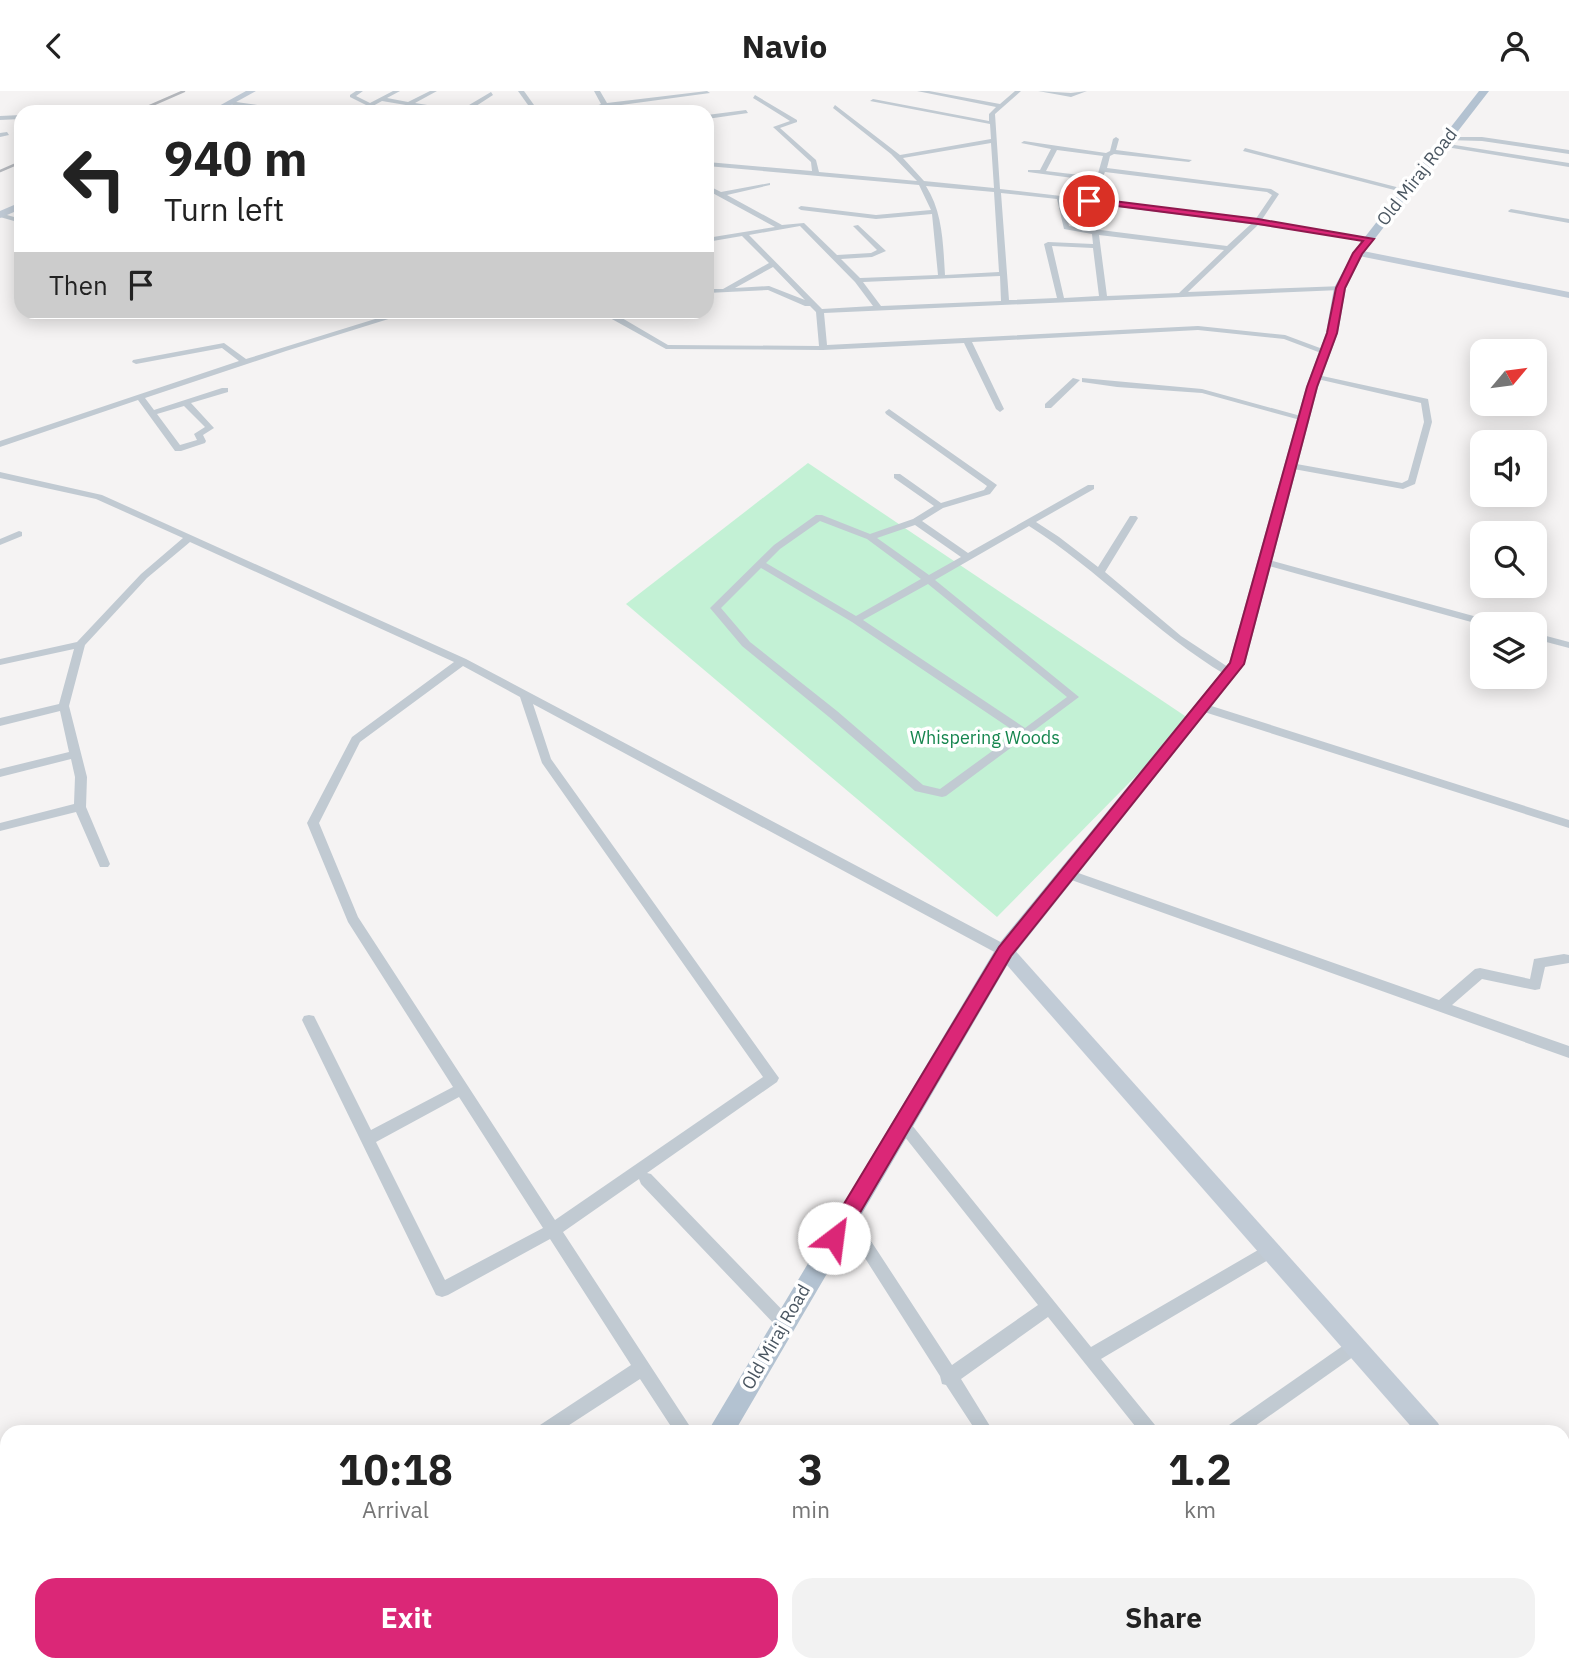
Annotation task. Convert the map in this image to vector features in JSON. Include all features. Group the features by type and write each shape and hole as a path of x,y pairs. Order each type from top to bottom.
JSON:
{"main road":[{"name":"Old Miraj Road","path":"724,1425 1005,951 1237,664 1316,376 1332,333 1340,288 1363,246 1484,91"}],"street":[{"path":"225,105 251,91"},
{"path":"360,91 352,96 370,105 397,91"},
{"path":"409,104 434,91"},
{"path":"597,91 605,105 707,93"},
{"path":"920,91 1000,106"},
{"path":"1005,303 992,114 1018,91"},
{"path":"1041,91 1071,95 1084,91"},
{"path":"472,105 491,95"},
{"path":"755,97 795,121 776,127 814,161 816,173"},
{"path":"380,99 415,105"},
{"path":"873,101 993,123"},
{"path":"229,103 237,105"},
{"path":"835,107 899,157 924,185 935,212 942,277"},
{"path":"714,116 746,112"},
{"path":"1089,201 1116,139"},
{"path":"1445,142 1482,139 1569,152"},
{"path":"899,157 995,140"},
{"path":"1445,142 1569,165"},
{"path":"1024,143 1189,160"},
{"path":"1042,173 1055,147"},
{"path":"1245,150 1406,191"},
{"path":"714,165 999,190 1258,221 1569,295"},
{"path":"1103,170 1273,191 1276,194 1258,221 1181,295"},
{"path":"1030,171 1097,179"},
{"path":"722,194 768,184"},
{"path":"714,190 779,226"},
{"path":"1060,198 1066,228 1231,249"},
{"path":"801,208 876,217 935,212"},
{"path":"1511,211 1569,222"},
{"path":"714,236 802,224 858,280 879,309"},
{"path":"835,257 872,255 882,251 856,226"},
{"path":"1095,232 1103,299"},
{"path":"744,234 817,309 823,348"},
{"path":"1060,300 1048,244 1097,246"},
{"path":"724,291 773,264"},
{"path":"858,280 1004,274"},
{"path":"714,291 769,288 817,309 879,309 1340,288"},
{"path":"0,444 139,396 385,319"},
{"path":"618,319 666,347 823,348 1198,328 1285,337 1324,351"},
{"path":"967,341 1000,409"},
{"path":"136,362 224,345 245,362"},
{"path":"1291,466 1403,487 1412,482 1428,422 1425,401 1316,376"},
{"path":"1048,406 1080,380 1202,391 1304,418"},
{"path":"152,413 225,390"},
{"path":"139,396 178,449 202,441 198,434 210,428 187,404"},
{"path":"870,537 916,521 940,506 987,492 992,485 889,412"},
{"path":"0,475 99,497 462,661 1005,951 1425,1425"},
{"path":"897,476 940,506"},
{"path":"856,620 1091,487"},
{"path":"819,517 870,537 928,579 1074,697 942,793 919,788 834,714 746,644 715,608 760,564 777,547 819,517"},
{"path":"1100,572 1133,518"},
{"path":"916,521 966,556"},
{"path":"1029,522 1100,572 1206,661 1230,673"},
{"path":"0,542 19,534"},
{"path":"104,865 80,807 81,777 64,706 80,644 144,576 189,538"},
{"path":"1265,562 1470,618"},
{"path":"760,564 856,620 1025,733"},
{"path":"1547,639 1569,645"},
{"path":"0,662 80,644"},
{"path":"462,661 356,740 313,823 352,919 678,1425"},
{"path":"309,1020 442,1290 553,1230 772,1078 546,760 525,695"},
{"path":"0,722 64,706"},
{"path":"1202,707 1569,824"},
{"path":"0,773 75,754"},
{"path":"0,827 80,807"},
{"path":"1067,874 1569,1052"},
{"path":"1440,1007 1480,973 1535,985 1539,963 1564,959"},
{"path":"368,1139 463,1089"},
{"path":"902,1123 1144,1425"},
{"path":"646,1179 784,1323"},
{"path":"847,1217 948,1378 981,1425"},
{"path":"1089,1357 1270,1251"},
{"path":"948,1378 1049,1307"},
{"path":"1243,1425 1354,1346"},
{"path":"555,1425 640,1369"}],"green space":[{"name":"Whispering Woods","path":"808,463 1191,720 997,917 626,604"}],"railway":[{"path":"152,105 184,91"},
{"path":"0,171 14,165"}],"route":[{"path":"834,1238 1005,951 1237,664 1312,387 1332,333 1340,288 1358,253 1369,239 1258,221 1089,201"}]}
